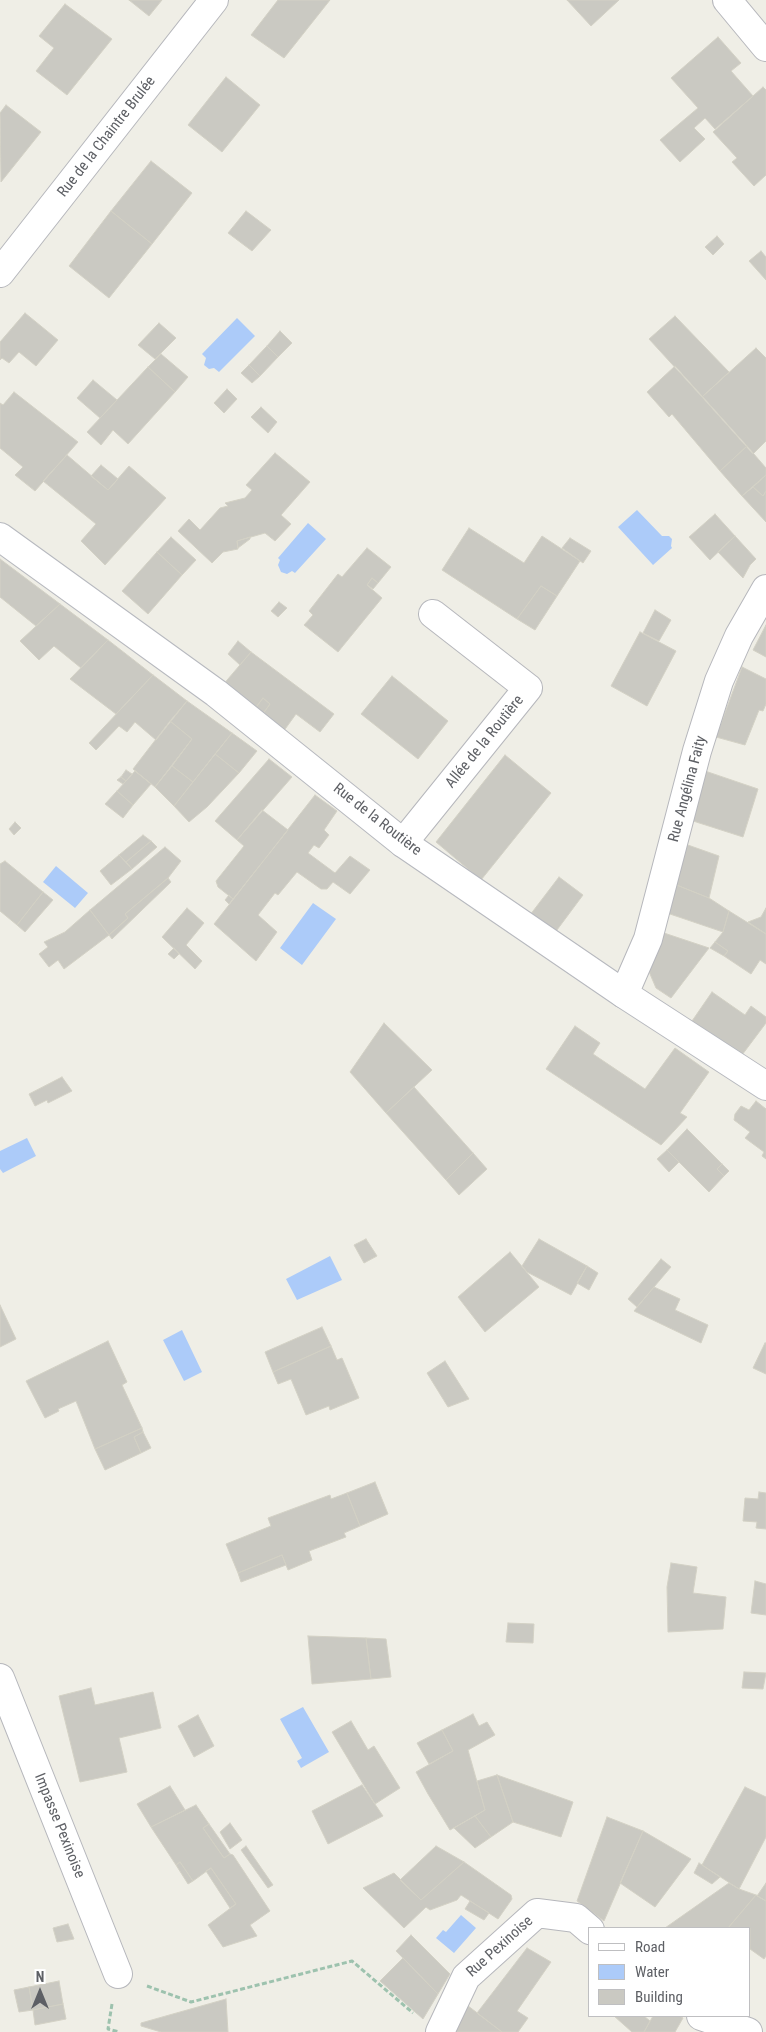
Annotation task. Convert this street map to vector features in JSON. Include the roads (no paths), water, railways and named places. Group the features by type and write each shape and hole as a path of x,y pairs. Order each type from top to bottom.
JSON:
{"street":[{"name":"Rue de la Chaintre Brulée","path":"0,273 214,0"},
{"path":"727,0 766,47"},
{"name":"Rue de la Routière","path":"0,537 216,693 403,843 624,994 766,1086"},
{"name":"Rue Angélina Faity","path":"624,994 648,938 697,751 719,681 740,636 766,589"},
{"name":"Allée de la Routière","path":"403,843 528,688 433,614"},
{"name":"Impasse Pexinoise","path":"0,1678 118,1974"},
{"name":"Rue Pexinoise","path":"430,2026 466,1977 537,1913 576,1918 588,1928"},
{"path":"704,2017 748,2032"}],"water":[{"path":"237,318 255,336 219,372 214,368 209,369 204,365 206,358 202,354"},
{"path":"637,510 662,536 669,536 672,539 672,548 653,565 618,527"},
{"path":"308,523 326,539 295,573 292,571 287,574 281,572 278,565 280,560 278,558"},
{"path":"56,866 88,893 75,908 43,882"},
{"path":"313,903 336,919 302,965 280,948"},
{"path":"27,1138 36,1156 3,1173 0,1169 0,1151"},
{"path":"330,1256 342,1280 297,1300 286,1279"},
{"path":"182,1330 202,1372 184,1381 163,1340"},
{"path":"303,1707 329,1752 301,1768 297,1761 302,1758 280,1719"},
{"path":"461,1915 476,1928 454,1953 436,1938 443,1930 446,1932"}]}
